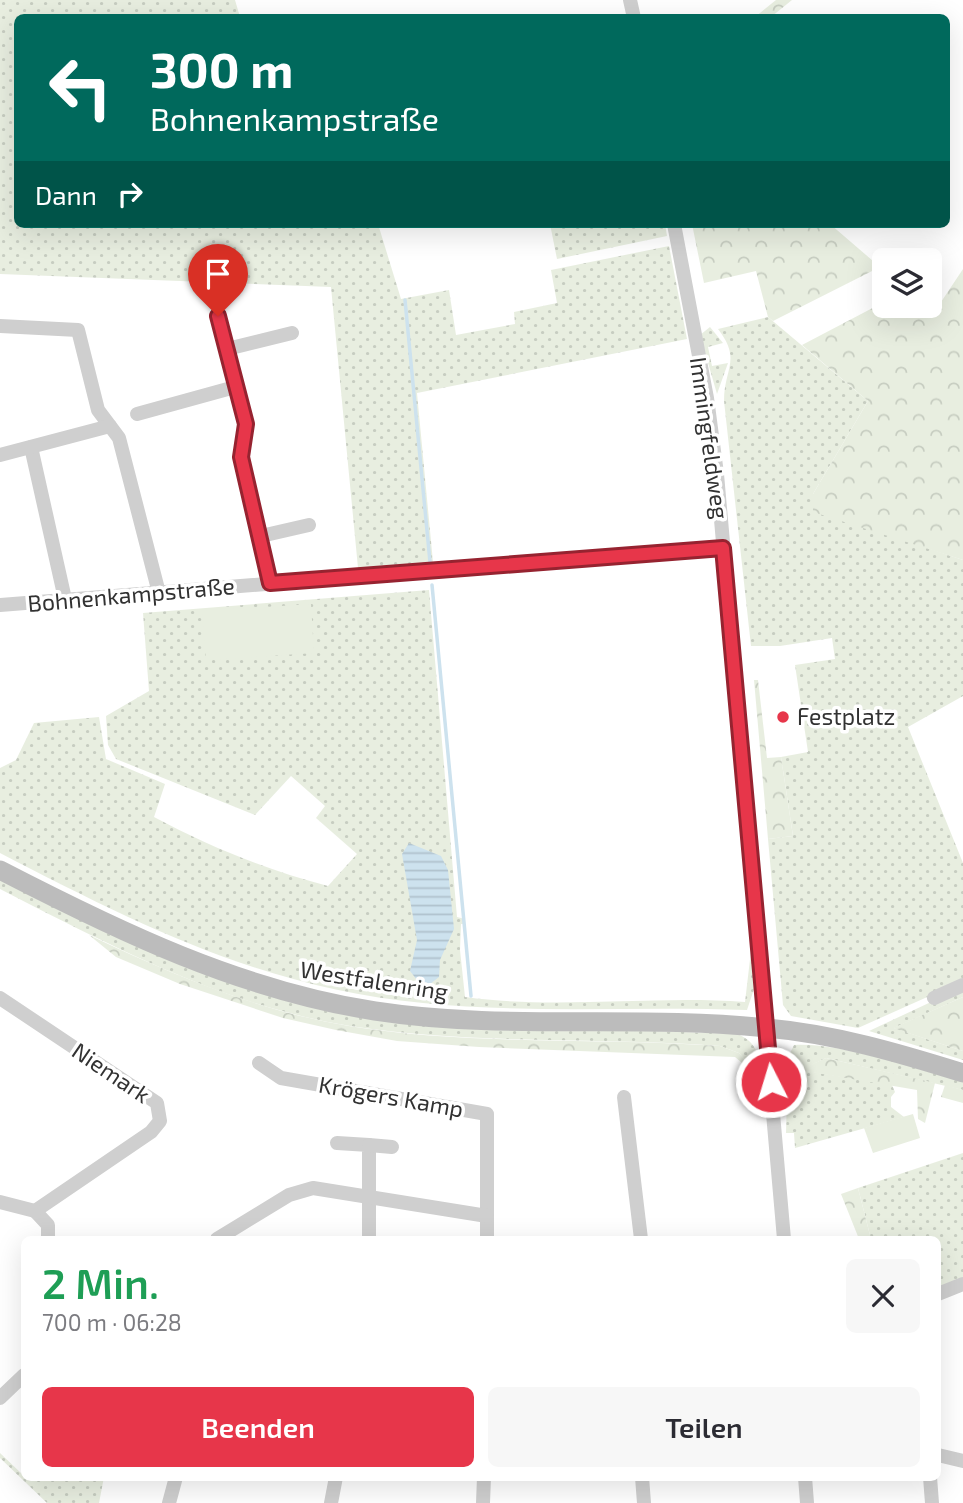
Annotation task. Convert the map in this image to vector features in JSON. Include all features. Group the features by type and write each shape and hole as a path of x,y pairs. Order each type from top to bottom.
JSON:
{"street":[{"name":"Immingfeldweg","path":"675,228 707,398 767,1028 784,1236"},
{"path":"218,316 246,424 241,457 270,583"},
{"path":"0,326 78,330 98,410 119,438 159,593"},
{"path":"227,349 292,333"},
{"path":"137,414 235,387"},
{"path":"0,455 110,426"},
{"path":"31,447 65,599"},
{"path":"261,536 309,525"},
{"name":"Bohnenkampstraße","path":"0,605 723,548"},
{"name":"Westfalenring","path":"0,870 137,938 199,964 276,989 335,1004 434,1018 646,1022 767,1028 893,1052 963,1073"},
{"path":"934,998 963,985"},
{"name":"Niemark","path":"2,1003 157,1103 160,1121 151,1132 35,1211"},
{"name":"Krögers Kamp","path":"259,1063 281,1078 486,1114 486,1236"},
{"path":"624,1097 640,1236"},
{"path":"337,1143 392,1147"},
{"path":"369,1145 369,1236"},
{"path":"222,1236 298,1191 313,1188 487,1216"},
{"path":"0,1202 35,1211 48,1225 48,1236"},
{"path":"941,1293 963,1284"},
{"path":"0,1398 21,1378"},
{"path":"941,1456 963,1461"},
{"path":"169,1503 175,1481"},
{"path":"331,1503 335,1481"},
{"path":"483,1503 484,1481"},
{"path":"642,1481 644,1503"},
{"path":"805,1481 807,1503"},
{"path":"930,1481 932,1503"}],"green space":[{"path":"0,0 235,0 239,14 14,14 14,228 379,228 401,299 449,290 456,335 515,324 514,312 557,303 551,270 669,246 687,339 417,393 433,562 358,568 331,287 0,274"},
{"path":"776,0 792,0 775,14 759,14"},
{"path":"551,228 666,228 667,236 557,259"},
{"path":"693,228 835,228 872,260 872,271 773,321 768,317 756,271 704,283"},
{"path":"963,269 963,560 813,512 813,494 868,401 802,345 872,308 872,318 942,318 942,300"},
{"path":"768,317 868,401 813,494 895,537 963,560 963,696 908,727 963,863 963,981 858,1028 791,1016 783,1005 768,839 793,836 781,757 808,752 795,665 835,659 832,638 780,646 751,646 724,401 730,357 729,349 718,329"},
{"path":"710,327 723,343 708,347 712,366 728,363 717,394 700,335"},
{"path":"429,590 457,917 465,919 465,924 461,924 460,950 465,997 535,1002 745,1002 751,951 754,989 747,1010 504,1008 423,1003 365,995 256,968 204,949 102,905 0,853 0,768 16,760 34,723 99,717 106,759 165,784 154,817 239,857 328,886 357,854 316,818 325,806 291,776 255,815 116,759 108,745 106,716 149,691 143,613"},
{"path":"311,604 314,653 206,660 202,611"},
{"path":"754,680 758,680 767,758 781,757 793,836 768,839"},
{"path":"0,874 255,989 603,1029 737,1034 750,1042 757,1052 762,1080 739,1053 720,1046 442,1036 350,1026 304,1017 214,989 84,932 0,889"},
{"path":"89,935 216,990 315,1019 349,1026 442,1036 720,1046 739,1053 762,1080 735,1057 479,1047 397,1041 336,1030 283,1018 180,984 116,957"},
{"path":"963,987 963,997 894,1028 963,1051 963,1060 869,1031"},
{"path":"963,997 963,1051 893,1028"},
{"path":"794,1045 813,1045 856,1052 963,1082 963,1090 826,1058 801,1070 892,1085 895,1092 891,1097 891,1107 904,1117 795,1148 794,1133 786,1133 788,1057"},
{"path":"826,1058 935,1083 925,1123 918,1119 917,1090 799,1070"},
{"path":"945,1085 963,1090 963,1103 941,1097"},
{"path":"913,1114 920,1138 873,1153 864,1128"},
{"path":"963,1153 963,1280 941,1288 941,1236 870,1236 858,1188"},
{"path":"858,1188 870,1236 858,1236 841,1194"},
{"path":"0,1453 21,1473 21,1478 0,1458"},
{"path":"24,1481 103,1481 99,1503 47,1503"}],"water":[{"path":"409,843 441,856 448,870 454,929 440,960 439,977 430,984 417,980 410,971 417,940 402,854"}],"waterway":[{"path":"405,300 430,562"},
{"path":"432,585 471,996"}],"place":[{"name":"Festplatz","path":"783,717"}],"route":[{"path":"218,316 246,424 241,457 270,583 723,548 771,1082"}]}
